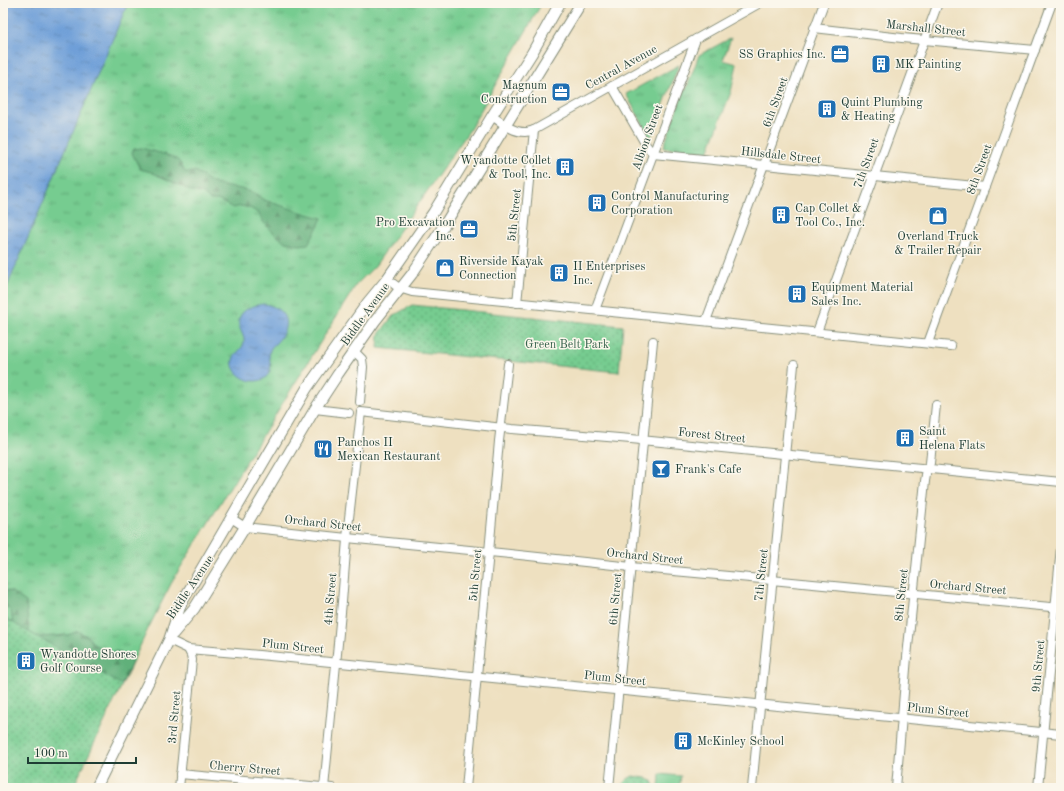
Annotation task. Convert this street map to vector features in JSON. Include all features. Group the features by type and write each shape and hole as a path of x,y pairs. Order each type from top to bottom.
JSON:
{"main road":[{"name":"Biddle Avenue","path":"96,788 169,640 181,604 307,388 368,302 387,279 433,213 532,53 560,3"},
{"name":"Biddle Avenue","path":"169,640 194,609 315,409 354,350 399,288 412,274 445,224 581,3"}],"street":[{"name":"Central Avenue","path":"534,130 760,3"},
{"name":"6th Street","path":"706,321 824,3"},
{"name":"7th Street","path":"817,332 938,3"},
{"name":"8th Street","path":"928,343 1052,3"},
{"name":"Marshall Street","path":"814,28 1035,50"},
{"name":"Albion Street","path":"596,310 696,39"},
{"path":"612,86 653,154"},
{"path":"492,116 515,130 525,132 534,130"},
{"name":"5th Street","path":"517,303 534,130"},
{"name":"Hillsdale Street","path":"653,154 985,186"},
{"path":"387,279 399,288 412,292 951,346"},
{"name":"6th Street","path":"609,788 653,341"},
{"path":"354,350 362,359 363,366 360,402"},
{"name":"5th Street","path":"466,788 508,364"},
{"name":"7th Street","path":"752,788 794,365"},
{"name":"8th Street","path":"896,788 913,594 925,481 927,469 930,463 936,404"},
{"path":"315,409 349,413"},
{"name":"Forest Street","path":"361,412 1061,482"},
{"name":"4th Street","path":"326,788 347,538 361,412"},
{"name":"Orchard Street","path":"231,518 245,527 630,567 1058,608"},
{"name":"9th Street","path":"1038,788 1043,732 1058,608 1061,547"},
{"name":"Plum Street","path":"169,640 188,649 1061,734"},
{"name":"3rd Street","path":"179,788 192,660 188,649"},
{"name":"Cherry Street","path":"180,774 326,788"}],"green space":[{"name":"Wyandotte Shores Golf Course","path":"128,3 542,3 469,131 375,266 356,285 174,578 122,685 3,617 3,296"},
{"path":"731,38 723,60 737,64 731,92 708,152 664,148 684,89 686,90 699,55"},
{"path":"679,65 651,137 650,137 626,94"},
{"path":"142,148 172,157 179,161 185,171 195,171 215,184 255,193 264,200 322,218 308,244 299,245 286,242 276,235 264,223 259,214 252,209 242,206 233,208 218,200 210,200 202,193 193,192 151,172 140,169 132,153 134,149"},
{"name":"Green Belt Park","path":"412,305 623,326 619,372 378,348 379,334 393,316"},
{"path":"3,590 12,592 26,602 29,634 13,624 11,611 8,608 3,611"},
{"path":"3,617 122,685 73,788 3,788"},
{"path":"78,631 87,636 102,650 108,652 121,652 132,663 120,688 38,639 40,637 68,635"},
{"path":"660,774 681,776 679,788 659,788"},
{"path":"633,776 646,778 652,781 655,788 623,788 626,780"}],"water":[{"path":"3,3 128,3 3,296"},
{"path":"264,304 274,307 282,313 285,321 285,329 281,337 270,350 269,357 271,367 269,373 266,377 256,381 241,377 233,366 233,361 244,342 239,325 240,316 250,307"}],"place":[{"name":"SS Graphics Inc.","path":"840,54"},
{"name":"MK Painting","path":"881,64"},
{"name":"Magnum Construction","path":"561,92"},
{"name":"Quint Plumbing & Heating","path":"827,109"},
{"name":"Wyandotte Collet & Tool, Inc.","path":"565,167"},
{"name":"Control Manufacturing Corporation","path":"597,203"},
{"name":"Cap Collet & Tool Co., Inc.","path":"781,215"},
{"name":"Overland Truck & Trailer Repair","path":"938,216"},
{"name":"Pro Excavation Inc.","path":"469,229"},
{"name":"Riverside Kayak Connection","path":"445,268"},
{"name":"II Enterprises Inc.","path":"559,273"},
{"name":"Equipment Material Sales Inc.","path":"797,294"},
{"name":"Saint Helena Flats","path":"905,438"},
{"name":"Panchos II Mexican Restaurant","path":"323,449"},
{"name":"Frank's Cafe","path":"661,469"},
{"name":"Wyandotte Shores Golf Course","path":"26,661"},
{"name":"McKinley School","path":"683,741"}]}
